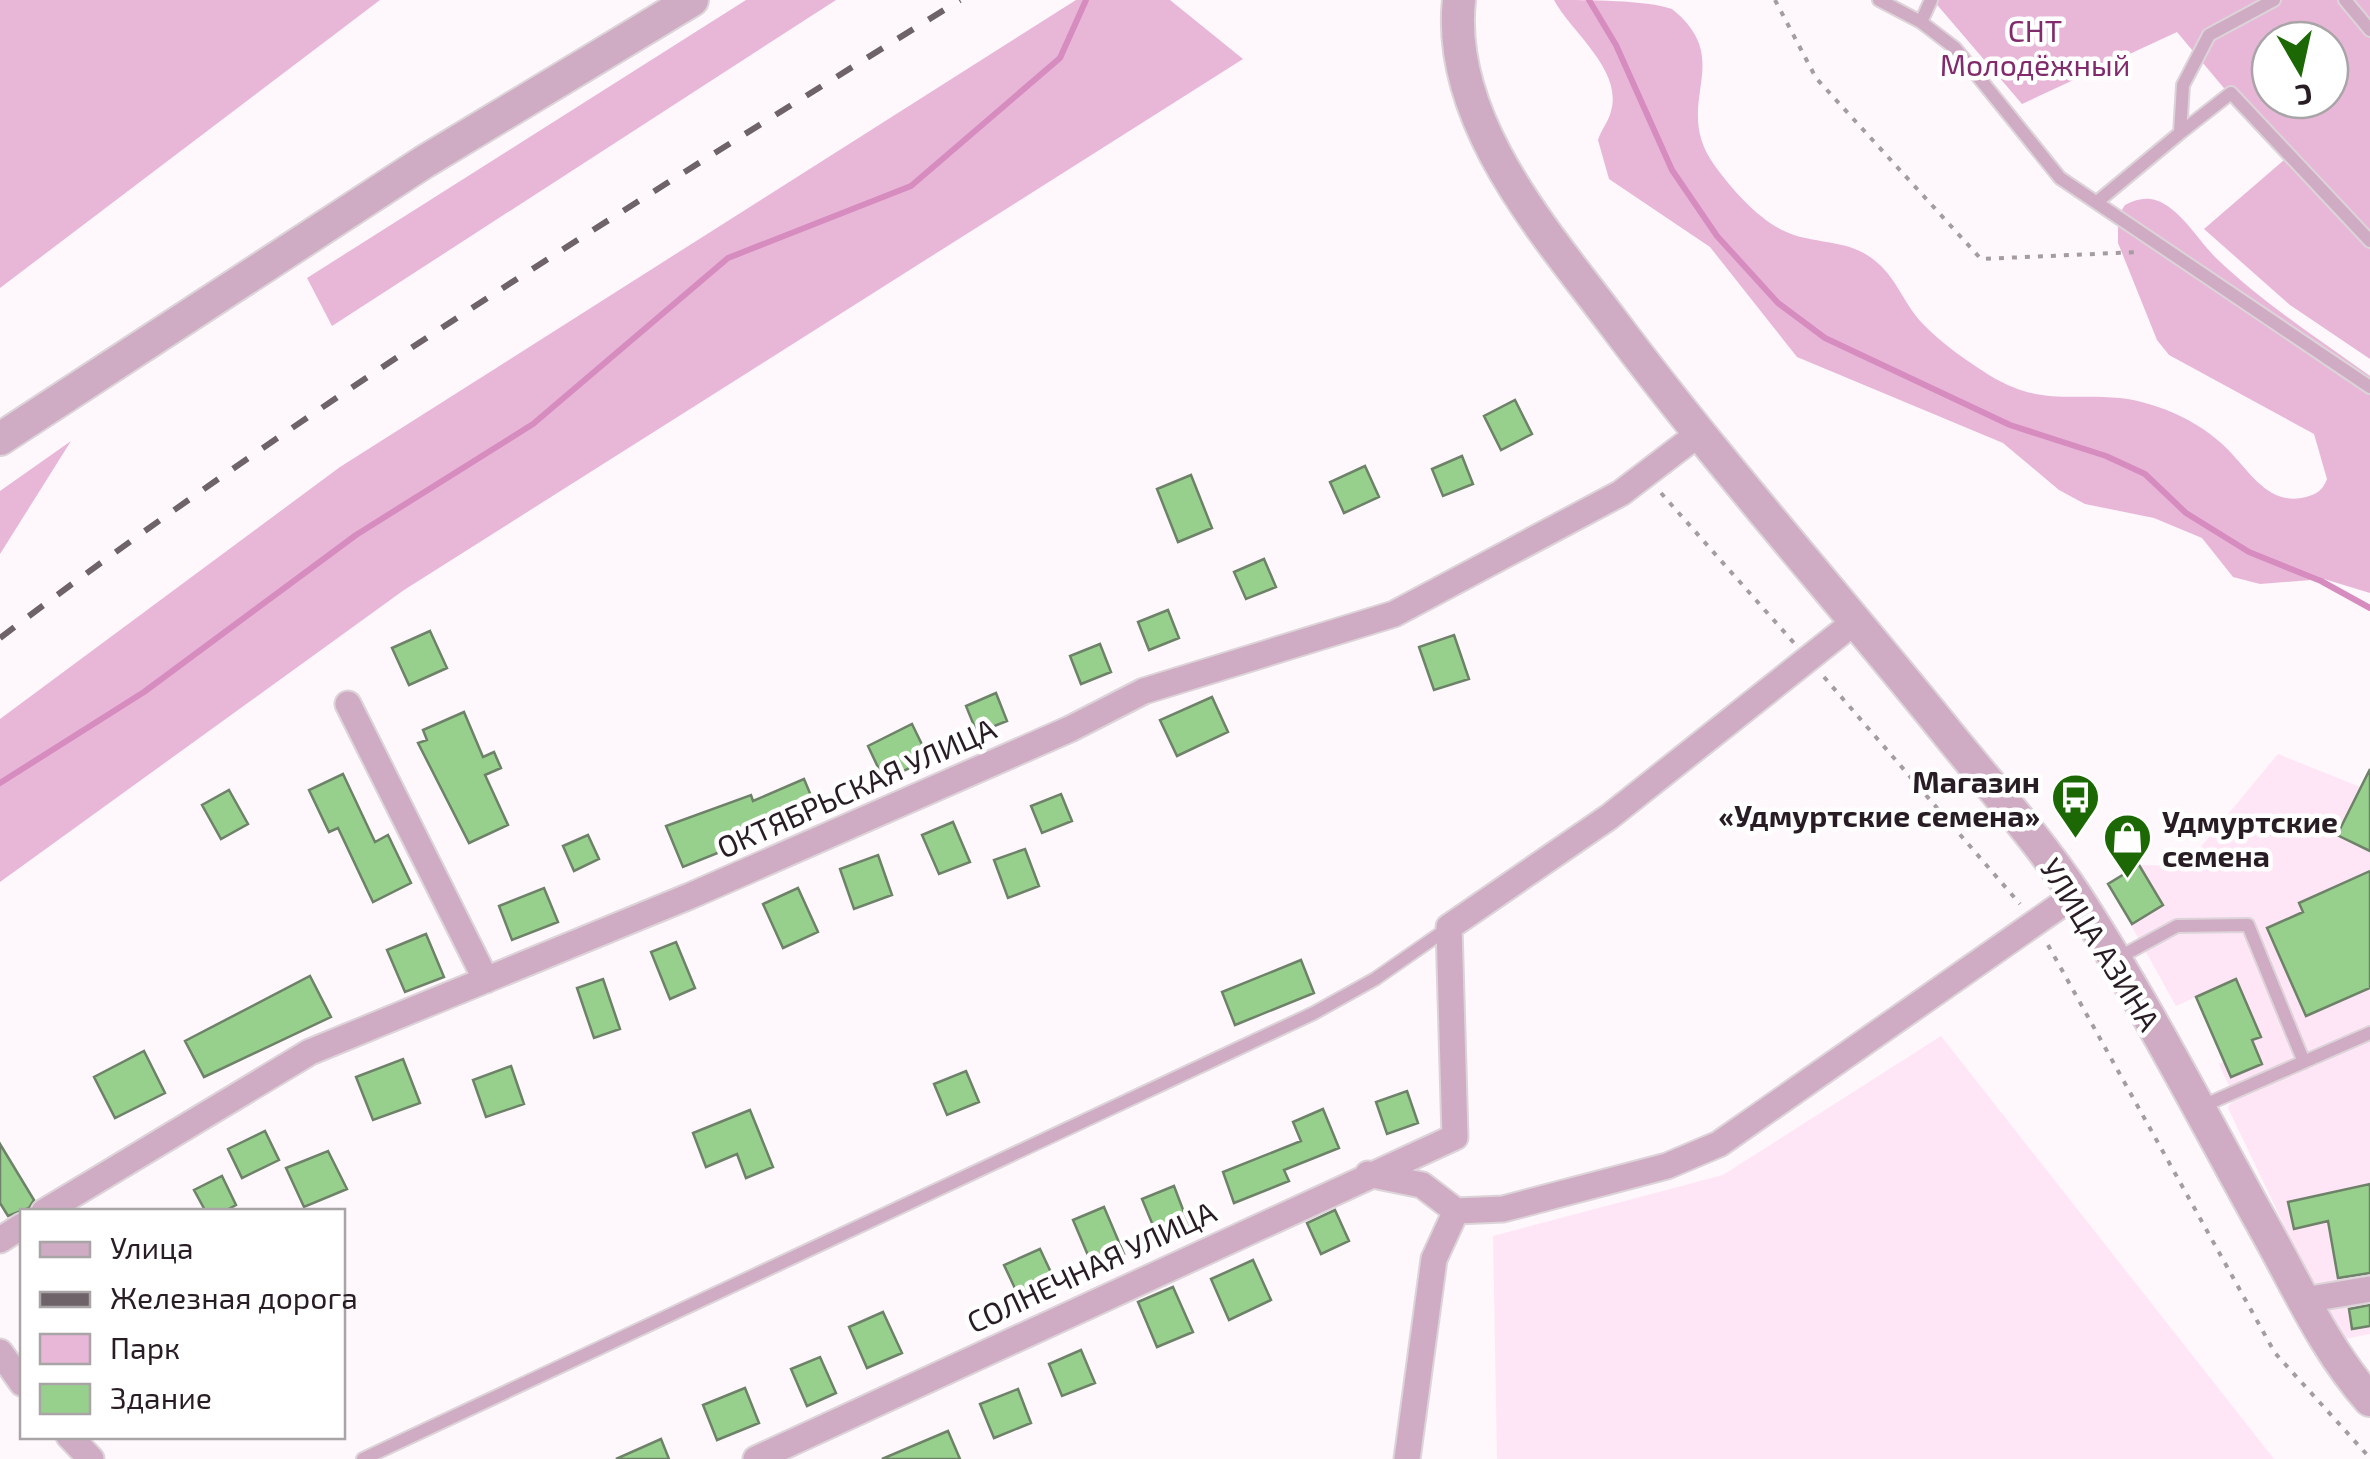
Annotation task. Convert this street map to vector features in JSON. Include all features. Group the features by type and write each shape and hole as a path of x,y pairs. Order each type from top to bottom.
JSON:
{"street":[{"path":"0,438 424,162 692,0"},
{"name":"УЛИЦА АЗИНА","path":"1459,0 1456,28 1466,84 1500,160 1550,238 1697,435 1856,620 2075,895 2116,960 2304,1300 2351,1378 2370,1400"},
{"name":"ОКТЯБРЬСКАЯ УЛИЦА","path":"49,1209 310,1052 1052,737 1144,692 1394,614 1621,492 1697,435"},
{"path":"1450,927 1609,817 1856,620"},
{"path":"348,704 486,980"},
{"path":"1368,1174 1422,1185 1456,1211 1521,1204 1667,1166 1719,1144 2075,895"},
{"name":"СОЛНЕЧНАЯ УЛИЦА","path":"756,1459 1455,1137 1450,927"},
{"path":"1407,1459 1434,1258 1456,1211"},
{"path":"2304,1300 2370,1289"},
{"path":"0,1352 20,1380"},
{"path":"72,1439 91,1459"}],"lane":[{"path":"1879,0 1921,22 1955,48 2060,178 2370,387"},
{"path":"1921,22 1932,0"},
{"path":"2180,133 2182,86 2210,35 2274,0"},
{"path":"2345,0 2370,30"},
{"path":"2098,202 2231,93 2370,241"},
{"path":"2116,960 2176,926 2248,924 2304,1062"},
{"path":"364,1459 1314,1013 1375,979 1450,927"},
{"path":"2198,1108 2370,1033"}],"path":[{"path":"1775,0 1816,78 1982,258 2139,252 2160,245"}],"shaded area":[{"path":"2278,754 2370,791 2370,1334 2339,1340 2228,1108 2234,1097 2219,1064 2224,1062 2196,997 2176,1006 2108,884 2139,865 2185,866"},
{"path":"1941,1036 2274,1459 1497,1459 1493,1236 1723,1175"}],"green space":[{"path":"0,0 380,0 0,288"},
{"path":"746,0 836,0 332,326 307,278"},
{"path":"1076,0 1170,0 1243,59 404,590 0,882 0,719 340,467"},
{"path":"1554,0 1632,2 1672,9 1691,28 1700,47 1698,122 1703,143 1731,186 1760,216 1782,230 1850,247 1877,262 1923,324 1981,370 2007,385 2039,395 2120,398 2167,410 2210,434 2264,488 2294,499 2313,494 2327,479 2314,434 2169,355 2157,340 2118,243 2118,216 2125,205 2142,199 2169,207 2252,290 2370,376 2370,593 2324,579 2260,584 2233,577 2202,538 2154,518 2085,504 2059,490 2003,443 1797,357 1710,247 1609,179 1598,140 1611,111 1610,81"},
{"name":"СНТ Молодёжный","path":"1933,0 2370,0 2370,359 2290,305 2204,229 2284,160 2251,120 2350,120 2350,20 2250,20 2250,119 2177,32 2022,104"},
{"path":"71,441 0,554 0,491"}],"building":[{"path":"1515,400 1532,434 1501,450 1484,416"},
{"path":"1462,456 1473,484 1443,496 1432,469"},
{"path":"1365,466 1379,497 1344,513 1330,482"},
{"path":"1191,475 1212,528 1178,542 1157,489"},
{"path":"1264,559 1276,587 1246,599 1234,572"},
{"path":"1168,610 1179,638 1149,650 1138,622"},
{"path":"430,631 447,668 409,685 392,648"},
{"path":"1454,635 1469,679 1434,690 1419,647"},
{"path":"1100,644 1111,672 1081,684 1070,656"},
{"path":"996,693 1007,721 977,733 966,706"},
{"path":"1212,697 1228,732 1177,756 1160,720"},
{"path":"464,712 483,757 494,752 501,768 485,775 508,825 469,843 418,743 427,740 423,730"},
{"path":"912,724 929,759 884,780 868,746"},
{"path":"2370,769 2370,851 2337,835"},
{"path":"343,774 375,842 388,835 411,883 373,902 338,828 329,832 309,790"},
{"path":"804,779 817,810 784,824 781,818 717,843 720,852 683,867 666,826 751,795 753,801"},
{"path":"229,790 248,824 221,839 202,805"},
{"path":"1061,794 1072,821 1042,833 1031,806"},
{"path":"953,822 970,862 939,874 922,835"},
{"path":"588,835 599,859 574,871 563,846"},
{"path":"1025,849 1039,886 1008,898 994,860"},
{"path":"878,855 892,895 854,909 840,869"},
{"path":"2139,865 2163,905 2132,924 2108,884"},
{"path":"2370,871 2370,988 2306,1016 2267,928 2303,912 2299,903"},
{"path":"544,888 558,922 512,940 499,906"},
{"path":"798,888 818,932 783,948 763,904"},
{"path":"426,934 444,977 405,992 387,950"},
{"path":"676,942 695,988 670,999 651,952"},
{"path":"1301,960 1314,993 1235,1025 1222,992"},
{"path":"310,976 331,1017 204,1077 185,1041"},
{"path":"603,979 620,1029 594,1038 577,988"},
{"path":"2236,979 2261,1037 2252,1040 2262,1064 2231,1077 2196,997"},
{"path":"144,1051 165,1093 115,1118 94,1077"},
{"path":"403,1059 420,1103 373,1120 356,1077"},
{"path":"511,1066 524,1104 486,1117 473,1080"},
{"path":"966,1071 979,1102 947,1115 934,1084"},
{"path":"1407,1091 1418,1123 1387,1134 1376,1102"},
{"path":"1323,1109 1339,1148 1284,1170 1289,1181 1234,1203 1223,1172 1301,1141 1293,1122"},
{"path":"750,1110 773,1167 746,1178 737,1154 706,1167 693,1133"},
{"path":"265,1131 279,1160 242,1178 228,1149"},
{"path":"0,1144 34,1200 29,1208 8,1216 0,1203"},
{"path":"328,1151 347,1189 304,1207 286,1168"},
{"path":"222,1176 236,1205 229,1209 204,1209 194,1190"},
{"path":"2370,1184 2370,1273 2338,1278 2328,1221 2294,1229 2288,1202"},
{"path":"1174,1186 1190,1228 1159,1240 1142,1199"},
{"path":"1104,1207 1124,1254 1093,1267 1073,1220"},
{"path":"1335,1210 1349,1241 1321,1254 1307,1223"},
{"path":"1040,1249 1055,1281 1019,1297 1004,1265"},
{"path":"1253,1260 1271,1300 1229,1320 1211,1279"},
{"path":"1173,1287 1193,1332 1157,1347 1138,1302"},
{"path":"2370,1305 2370,1326 2352,1329 2349,1309"},
{"path":"883,1312 902,1353 867,1368 849,1327"},
{"path":"1081,1350 1095,1383 1062,1396 1049,1364"},
{"path":"820,1357 836,1393 807,1406 791,1369"},
{"path":"745,1388 759,1423 717,1440 703,1405"},
{"path":"1018,1389 1031,1423 994,1438 980,1404"},
{"path":"948,1431 960,1459 882,1459"},
{"path":"661,1439 669,1459 616,1459"}],"waterway":[{"path":"0,783 144,692 356,535 533,424 728,258 911,186 1060,58 1086,0"},
{"path":"1589,0 1616,45 1672,170 1717,236 1778,303 1825,338 2010,425 2106,456 2145,474 2186,513 2249,552 2321,581 2370,608"}],"railway":[{"path":"0,638 352,387 960,0"}],"place":[{"name":"Магазин «Удмуртские семена»","path":"2075,840"},
{"name":"Удмуртские семена","path":"2127,880"}]}
